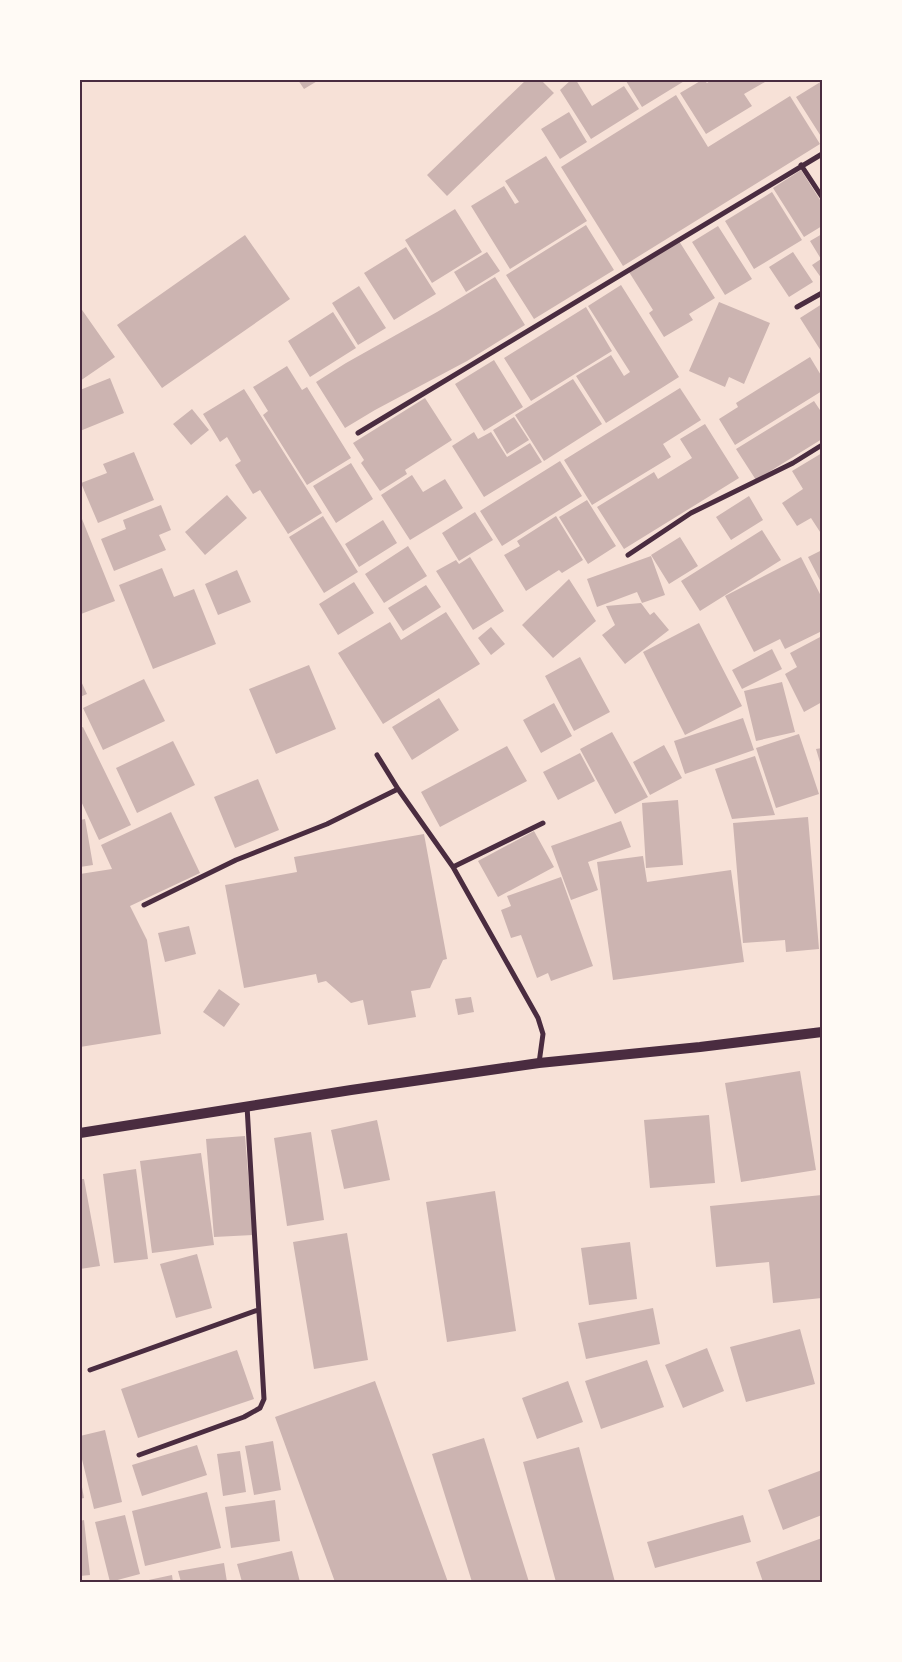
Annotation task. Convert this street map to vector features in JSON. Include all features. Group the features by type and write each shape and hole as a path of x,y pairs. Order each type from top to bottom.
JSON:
{"main road":[{"path":"80,1133 247,1106 539,1063 822,1032"}],"street":[{"path":"358,433 822,154"},
{"path":"801,165 822,197"},
{"path":"797,307 822,293"},
{"path":"628,555 692,513 793,463 822,445"},
{"path":"377,755 452,867 538,1018 543,1034 539,1063"},
{"path":"144,905 236,860 327,824 398,789"},
{"path":"452,867 543,823"},
{"path":"139,1455 244,1417 260,1408 264,1399 247,1106"},
{"path":"90,1370 258,1310"}],"building":[{"path":"298,80 319,80 304,89"},
{"path":"526,80 541,80 554,93 447,196 427,175"},
{"path":"571,80 576,80 592,106 624,86 639,109 591,139 560,90"},
{"path":"686,80 642,107 626,81"},
{"path":"702,80 707,83 712,80 764,80 765,82 744,94 752,106 706,134 680,93"},
{"path":"822,81 822,138 796,97"},
{"path":"676,95 708,147 790,96 820,144 623,266 561,167"},
{"path":"569,112 587,142 560,159 541,129"},
{"path":"546,156 587,221 510,269 471,206 504,186 515,204 519,202 505,181"},
{"path":"801,170 822,203 822,226 804,237 773,188"},
{"path":"772,192 802,240 754,269 725,221"},
{"path":"455,209 482,252 432,283 405,240"},
{"path":"586,225 614,270 534,319 506,275"},
{"path":"718,226 752,279 725,295 692,242"},
{"path":"822,234 822,279 812,265 821,259 810,241"},
{"path":"245,235 290,299 162,388 117,325"},
{"path":"679,241 715,298 689,314 693,320 664,337 649,313 653,310 629,272"},
{"path":"406,247 436,294 394,320 364,273"},
{"path":"487,252 500,271 466,292 454,272"},
{"path":"793,252 813,282 789,297 769,267"},
{"path":"495,277 525,325 467,361 345,428 316,382"},
{"path":"621,285 679,377 606,423 576,376 611,355 624,376 630,372 588,306"},
{"path":"359,286 386,328 358,345 332,303"},
{"path":"719,302 770,323 744,384 729,377 725,387 689,371"},
{"path":"822,304 822,350 821,351 800,318"},
{"path":"80,307 115,357 80,381"},
{"path":"586,307 612,351 531,401 504,358"},
{"path":"333,312 356,348 310,377 288,341"},
{"path":"810,357 822,377 822,391 735,445 719,419 738,407 736,403"},
{"path":"494,360 523,407 484,431 455,384"},
{"path":"287,366 302,390 307,387 351,458 307,485 263,415 268,411 253,387"},
{"path":"110,378 124,413 80,431 80,390"},
{"path":"573,379 602,424 544,461 515,415"},
{"path":"680,388 701,420 663,444 671,457 592,505 564,460"},
{"path":"244,389 322,513 288,534 260,490 253,494 235,465 241,461 227,437 220,442 203,414"},
{"path":"425,398 452,440 405,470 407,474 380,491 361,463 364,460 353,443"},
{"path":"814,401 822,413 822,439 756,480 736,449"},
{"path":"192,409 209,430 191,445 173,424"},
{"path":"514,417 529,440 507,454 493,430"},
{"path":"705,424 739,478 624,549 597,507 654,472 658,479 692,458 680,439"},
{"path":"474,432 478,439 491,432 507,457 530,443 542,462 484,497 452,446"},
{"path":"134,452 154,500 98,523 81,483 107,473 103,464"},
{"path":"822,453 822,535 811,518 797,526 782,503 803,489 792,471"},
{"path":"560,461 582,496 502,546 480,511"},
{"path":"351,463 373,499 336,523 313,486"},
{"path":"412,475 423,492 445,479 463,508 410,540 381,495"},
{"path":"227,495 247,518 205,555 185,532"},
{"path":"749,496 763,520 731,540 716,517"},
{"path":"587,500 616,546 588,564 559,517"},
{"path":"161,505 171,530 159,535 166,550 114,571 101,539 126,529 123,520"},
{"path":"475,512 493,540 459,561 442,533"},
{"path":"80,514 115,601 81,614 80,610"},
{"path":"323,516 358,572 324,593 289,537"},
{"path":"556,516 583,560 562,573 559,570 526,591 504,555 520,546 517,541"},
{"path":"383,520 397,543 359,567 345,544"},
{"path":"762,530 781,560 700,611 681,581"},
{"path":"680,537 698,566 669,584 651,555"},
{"path":"408,546 427,576 384,603 365,574"},
{"path":"822,550 822,584 808,557"},
{"path":"651,556 665,595 642,603 637,592 597,607 587,579"},
{"path":"470,557 504,611 473,630 436,571 456,560 459,564"},
{"path":"801,557 822,598 822,631 785,649 780,639 754,652 725,596"},
{"path":"162,568 174,597 194,589 216,644 153,669 119,585"},
{"path":"237,570 251,602 218,615 205,584"},
{"path":"569,579 596,621 553,658 522,625"},
{"path":"354,582 374,613 338,635 319,604"},
{"path":"426,585 441,607 403,631 388,608"},
{"path":"641,603 650,615 654,612 669,630 625,664 602,635 615,625 606,606"},
{"path":"446,612 480,664 383,724 338,653 390,622 401,640"},
{"path":"699,623 742,706 685,735 643,652"},
{"path":"491,627 505,644 491,655 478,638"},
{"path":"822,636 822,702 804,712 785,674 797,667 790,653"},
{"path":"772,649 782,669 742,689 732,670"},
{"path":"580,657 610,712 574,731 545,676"},
{"path":"309,665 336,729 276,754 249,689"},
{"path":"80,679 87,694 80,697"},
{"path":"144,679 165,721 103,750 83,708"},
{"path":"782,682 795,732 756,741 744,691"},
{"path":"439,698 459,730 412,760 392,727"},
{"path":"554,703 572,736 541,753 523,720"},
{"path":"743,718 754,750 685,774 674,741"},
{"path":"83,727 131,825 99,840 80,799 80,728"},
{"path":"612,732 648,797 615,814 580,749"},
{"path":"799,734 819,794 776,808 756,748"},
{"path":"173,741 195,785 137,813 116,768"},
{"path":"664,745 682,778 650,795 633,762"},
{"path":"507,746 527,781 440,827 421,792"},
{"path":"822,748 822,769 816,749"},
{"path":"580,753 595,781 558,800 543,772"},
{"path":"755,756 775,815 732,819 715,769"},
{"path":"258,779 279,830 235,848 214,797"},
{"path":"678,800 683,865 646,868 642,803"},
{"path":"171,812 200,873 130,906 147,940 161,1034 80,1047 80,874 112,869 101,845"},
{"path":"808,817 819,949 786,952 785,940 743,943 733,823"},
{"path":"85,819 93,865 80,867 80,820"},
{"path":"621,821 631,847 588,862 598,890 571,900 551,846"},
{"path":"534,831 554,867 498,897 478,861"},
{"path":"424,834 447,959 443,960 430,988 411,991 416,1017 368,1025 363,1000 351,1003 326,981 318,983 316,974 244,988 225,885 297,872 294,857"},
{"path":"643,856 647,882 731,870 744,962 613,980 597,862"},
{"path":"561,877 593,966 551,981 548,973 537,978 521,935 511,938 501,910 511,906 507,896"},
{"path":"189,926 196,954 165,962 158,933"},
{"path":"219,989 240,1004 224,1027 203,1012"},
{"path":"471,997 474,1012 458,1015 455,999"},
{"path":"800,1071 816,1170 741,1182 725,1083"},
{"path":"709,1115 715,1183 650,1188 644,1120"},
{"path":"377,1120 390,1180 344,1189 331,1130"},
{"path":"311,1132 324,1220 287,1226 274,1138"},
{"path":"245,1136 253,1235 214,1237 206,1139"},
{"path":"201,1153 214,1245 152,1253 140,1161"},
{"path":"136,1169 148,1259 114,1263 103,1174"},
{"path":"80,1179 84,1179 100,1266 80,1269"},
{"path":"495,1191 516,1331 447,1342 426,1202"},
{"path":"822,1195 822,1298 773,1303 769,1262 716,1267 710,1206"},
{"path":"347,1233 368,1360 314,1369 293,1242"},
{"path":"630,1242 637,1299 589,1305 581,1248"},
{"path":"197,1254 212,1308 176,1318 160,1264"},
{"path":"653,1308 660,1344 586,1359 578,1323"},
{"path":"800,1329 815,1384 746,1402 730,1347"},
{"path":"707,1348 724,1391 683,1408 665,1365"},
{"path":"237,1350 254,1399 138,1438 121,1389"},
{"path":"647,1360 664,1407 601,1429 585,1381"},
{"path":"375,1381 448,1582 335,1582 275,1417"},
{"path":"568,1381 583,1422 537,1439 522,1398"},
{"path":"105,1430 122,1502 94,1509 80,1451 80,1436"},
{"path":"484,1438 529,1582 472,1582 432,1454"},
{"path":"273,1441 281,1490 254,1495 245,1446"},
{"path":"197,1445 207,1475 142,1496 132,1465"},
{"path":"579,1447 615,1582 556,1582 523,1462"},
{"path":"240,1451 246,1492 223,1496 217,1454"},
{"path":"822,1470 822,1515 783,1530 768,1490"},
{"path":"80,1476 84,1498 80,1499"},
{"path":"207,1492 221,1548 145,1566 132,1511"},
{"path":"275,1500 280,1541 231,1548 225,1507"},
{"path":"125,1515 140,1574 110,1582 95,1522"},
{"path":"743,1515 751,1542 655,1568 647,1542"},
{"path":"84,1520 90,1575 80,1576 80,1521"},
{"path":"822,1538 822,1582 763,1582 756,1562"},
{"path":"292,1551 300,1582 242,1582 237,1564"},
{"path":"224,1563 227,1582 181,1582 178,1571"},
{"path":"172,1575 173,1582 144,1582 144,1581"}]}
